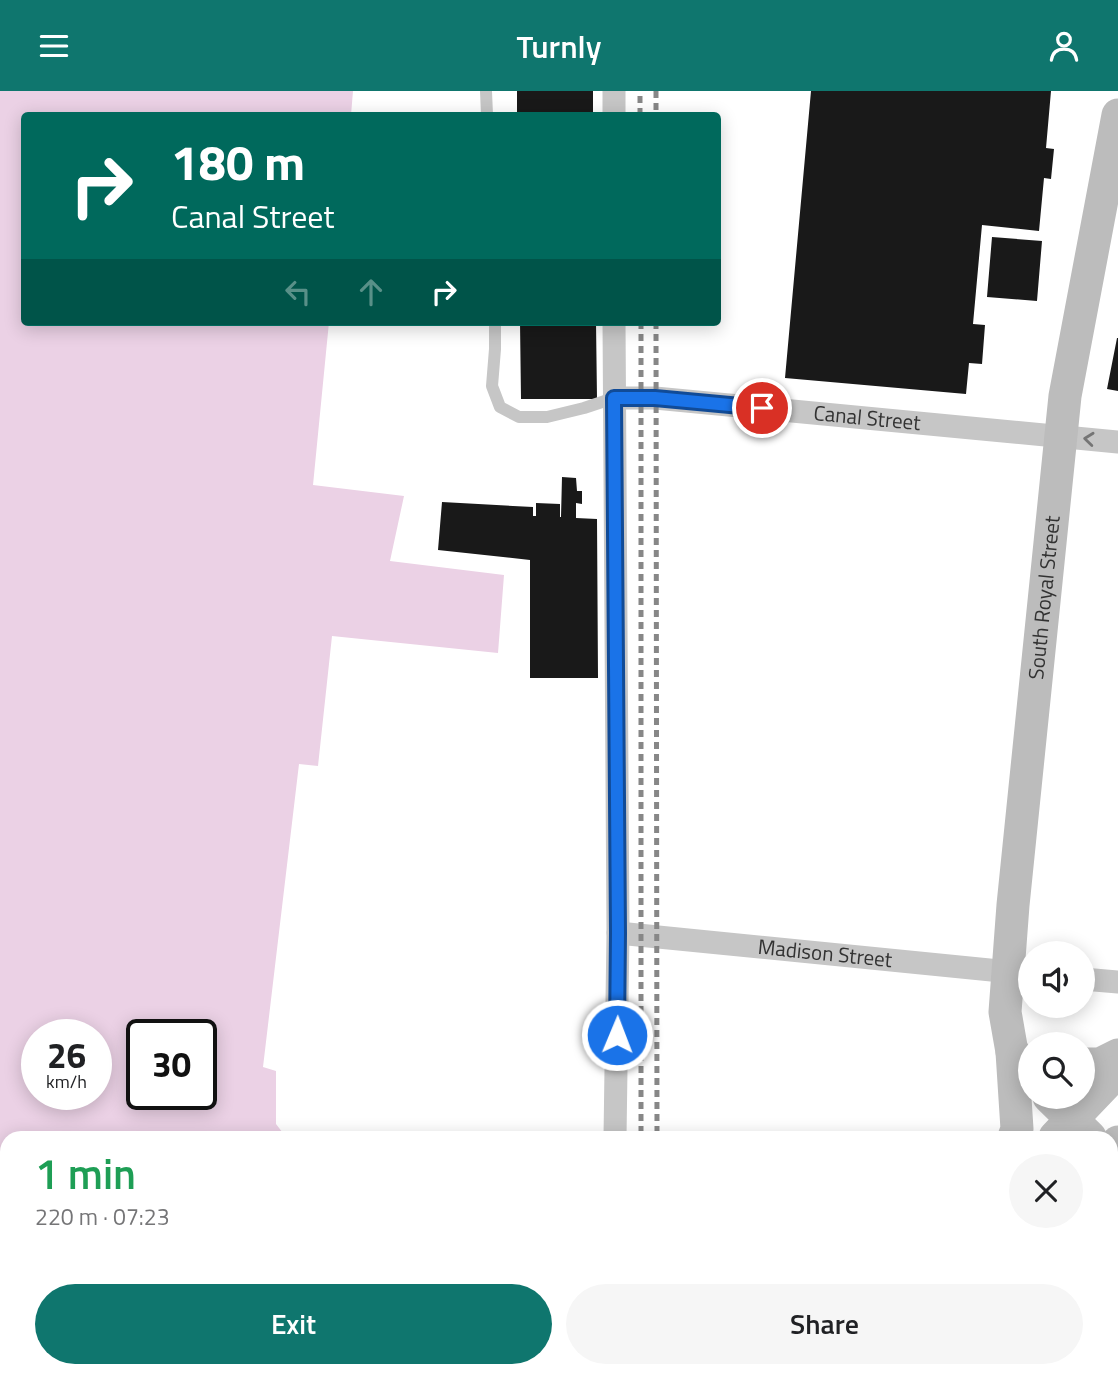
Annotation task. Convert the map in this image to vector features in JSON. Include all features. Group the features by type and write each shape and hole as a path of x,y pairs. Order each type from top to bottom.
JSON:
{"street":[{"path":"614,91 614,112"},
{"name":"South Royal Street","path":"1021,941 1060,436 1065,396 1118,115"},
{"path":"614,326 618,933 615,1131"},
{"name":"Canal Street","path":"614,398 655,398 1118,442"},
{"name":"Madison Street","path":"618,933 1018,973"},
{"name":"South Royal Street","path":"1018,976 1005,1012 1018,1047"},
{"path":"1095,980 1118,982"},
{"path":"1095,1064 1118,1055"},
{"path":"1074,1131 1118,1070"},
{"path":"1016,1131 1018,1109"},
{"path":"1057,1109 1072,1131"}],"lane":[{"path":"486,91 487,112"},
{"path":"495,326 492,386 500,407 519,417 547,417 614,398"}],"shaded area":[{"path":"0,91 353,91 351,112 21,112 21,326 329,326 313,485 404,496 390,561 504,575 498,653 332,636 318,766 299,764 263,1067 276,1071 276,1124 281,1131 0,1131"}],"building":[{"path":"517,91 593,91 593,112 517,112"},
{"path":"811,91 1051,91 1046,148 1054,149 1051,179 1044,178 1039,231 982,225 973,324 985,325 982,364 969,363 966,394 785,378"},
{"path":"992,237 1042,241 1037,301 987,297"},
{"path":"520,326 596,326 597,399 521,399"},
{"path":"1118,338 1118,391 1107,389"},
{"path":"562,477 576,478 577,491 582,491 582,504 576,503 576,518 597,519 598,678 530,678 530,560 438,550 442,502 533,507 533,516 536,516 536,503 560,504 561,517"}],"railway":[{"path":"640,91 640,112"},
{"path":"656,91 656,112"},
{"path":"641,326 641,1131"},
{"path":"656,326 657,1131"}],"route":[{"path":"617,1035 614,398 641,397 762,408"}]}
